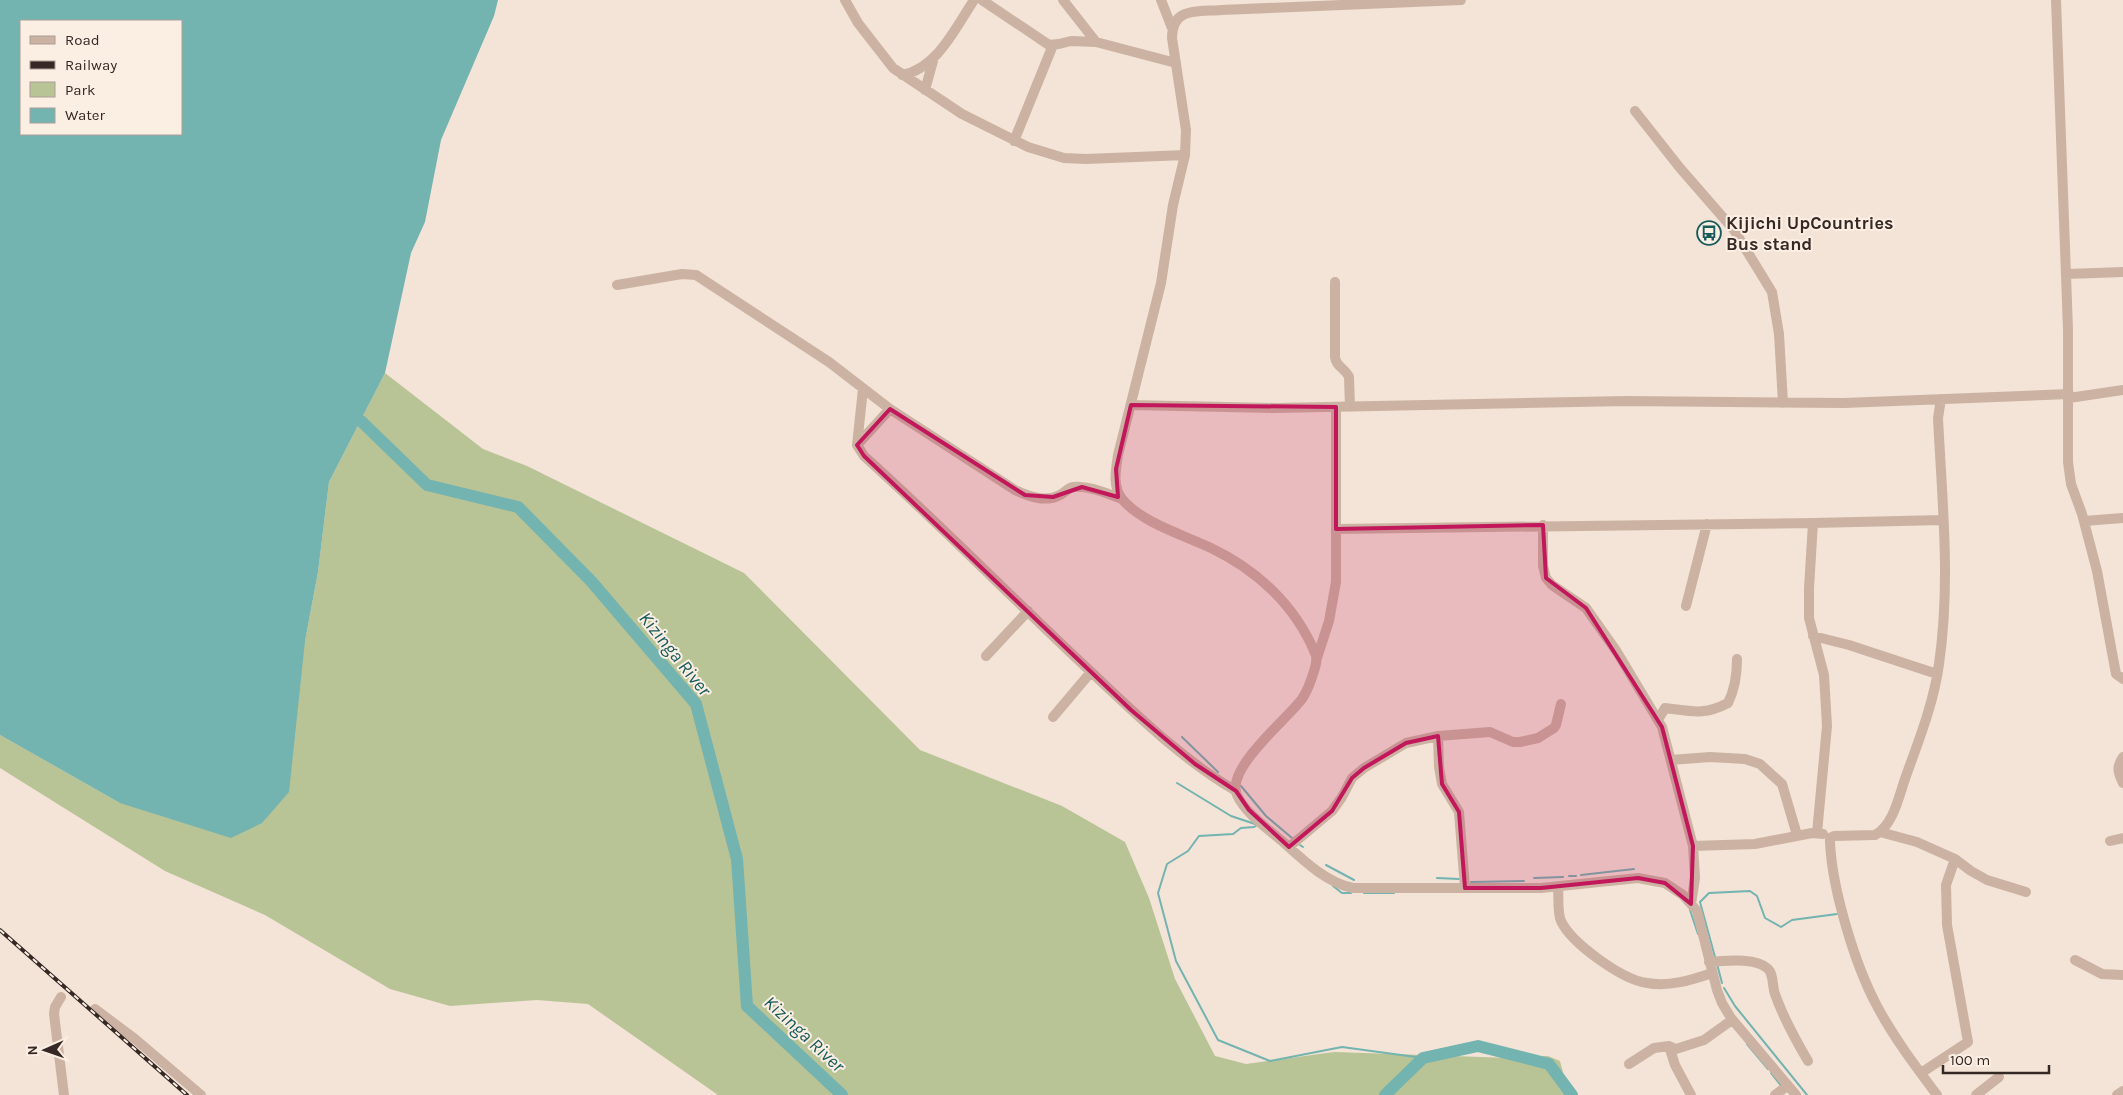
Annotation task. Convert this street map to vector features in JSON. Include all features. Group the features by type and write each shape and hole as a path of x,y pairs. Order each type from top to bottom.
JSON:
{"street":[{"path":"845,0 858,23 902,75 962,114 1014,140 1046,154 1064,158 1086,159 1185,155"},
{"path":"902,75 918,71 933,60 974,0"},
{"path":"982,0 1044,42 1053,45 1071,41 1096,42 1176,63"},
{"path":"996,9 1002,0"},
{"path":"1063,0 1096,42"},
{"path":"1122,499 1117,488 1116,469 1162,282 1173,205 1185,155 1186,130 1172,28 1161,0"},
{"path":"1172,28 1173,23 1180,16 1190,12 1359,2 1462,0"},
{"path":"2056,0 2067,274 2069,475 2084,521 2101,591 2116,674 2123,679"},
{"path":"1014,140 1053,45"},
{"path":"925,90 933,60"},
{"path":"1636,111 1680,168 1734,230 1772,292 1779,334 1783,403"},
{"path":"2067,274 2123,272"},
{"path":"617,285 682,274 696,275 829,362 890,409 1025,495 1042,498 1053,497 1069,489 1082,487 1122,499 1145,516 1212,548 1264,582 1276,592 1290,610 1317,658"},
{"path":"1335,282 1334,357 1337,366 1347,373 1349,377 1350,407"},
{"path":"864,389 857,445 864,456 1131,710 1195,764 1236,790"},
{"path":"1131,405 1257,408 1627,401 1844,403 2069,396 2123,390"},
{"path":"1693,846 1755,844 1817,832 1830,838 1834,836 1869,836 1880,832 1886,824 1896,804 1922,730 1937,674 1945,616 1944,520 1936,399"},
{"path":"1336,407 1336,582 1333,600 1312,678 1304,696 1244,763 1236,780 1236,790 1239,799 1289,847 1330,879 1346,886 1365,889 1511,889 1558,886 1625,878 1648,878 1665,883 1691,904 1699,916 1712,973 1722,1003 1732,1020 1796,1095"},
{"path":"857,445 890,409"},
{"path":"2084,521 2123,518"},
{"path":"1336,529 1543,525 1814,524 1944,520"},
{"path":"1686,606 1707,524"},
{"path":"1814,524 1809,594 1810,618 1824,674 1827,726 1817,832"},
{"path":"1543,525 1543,566 1546,578 1552,585 1586,608 1618,652 1666,737 1693,846 1695,878 1691,904"},
{"path":"986,656 1028,611"},
{"path":"1813,636 1849,645 1937,674"},
{"path":"1658,720 1665,708 1704,713 1728,703 1732,695 1737,673 1737,659"},
{"path":"1053,717 1091,672"},
{"path":"1289,847 1332,810 1342,797 1352,778 1364,768 1406,743 1438,736 1490,732 1513,742 1530,741 1554,728 1561,704"},
{"path":"1438,736 1439,767 1442,784 1459,812 1465,888"},
{"path":"1671,760 1719,757 1745,759 1760,764 1782,784 1796,836"},
{"path":"2123,757 2118,767 2118,774 2123,783"},
{"path":"1880,832 1917,842 1955,858 1971,871 1987,880 2026,892"},
{"path":"1830,838 1840,903 1862,971 1882,1015 1937,1095"},
{"path":"2110,841 2123,838"},
{"path":"1921,1073 1968,1042 1948,933 1945,893 1948,877 1955,858"},
{"path":"1558,886 1560,919 1570,933 1584,949 1628,976 1645,983 1664,984 1712,973"},
{"path":"2075,960 2102,974 2123,975"},
{"path":"1709,962 1755,963 1768,968 1783,1015 1808,1061"},
{"path":"61,997 55,1007 54,1020 64,1095"},
{"path":"95,1009 201,1095"},
{"path":"1629,1064 1654,1048 1669,1046 1676,1049 1690,1046 1704,1040 1732,1020"},
{"path":"1669,1046 1675,1065 1690,1095"},
{"path":"1976,1095 1999,1077"},
{"path":"1775,1095 1787,1086"},
{"path":"2116,1095 2123,1091"}],"highlighted area":[{"path":"1131,405 1336,407 1336,529 1543,525 1546,578 1586,608 1662,727 1693,846 1691,904 1665,883 1638,878 1541,888 1465,888 1459,812 1442,784 1438,736 1406,743 1364,768 1352,778 1332,811 1289,847 1249,810 1236,791 1195,764 1131,710 864,456 857,445 890,409 1025,495 1053,497 1082,487 1118,497 1116,469"}],"green space":[{"path":"385,373 483,449 527,466 744,573 920,750 1062,806 1125,842 1149,898 1175,979 1215,1056 1246,1064 1334,1052 1511,1058 1548,1056 1560,1061 1569,1095 718,1095 588,1004 537,1000 450,1006 390,989 265,915 165,871 0,768 0,735 120,803 305,641 318,572 329,482"}],"water":[{"path":"0,0 498,0 494,16 441,140 425,222 411,253 385,373 329,482 318,572 305,641 289,792 262,823 231,838 120,803 0,735"}],"waterway":[{"name":"Kizinga River","path":"361,421 427,485 518,507 591,581 696,704 737,859 747,1006 842,1095"},
{"path":"1182,737 1218,772"},
{"path":"1177,783 1231,816 1255,824"},
{"path":"1241,786 1266,816 1292,838"},
{"path":"1257,825 1241,828 1233,834 1199,836 1188,851 1167,864 1158,893 1176,961 1218,1040 1270,1061 1342,1047 1423,1058"},
{"path":"1326,865 1354,880"},
{"path":"1581,875 1634,869"},
{"path":"1569,876 1576,876"},
{"path":"1534,878 1563,877"},
{"path":"1437,878 1459,879"},
{"path":"1471,882 1524,881"},
{"path":"1333,886 1342,893 1351,893"},
{"path":"1715,957 1700,902 1709,893 1750,891 1757,896 1765,918 1781,927 1792,920 1837,914"},
{"path":"1364,893 1394,893"},
{"path":"1690,910 1698,934"},
{"path":"1717,964 1722,983"},
{"path":"1724,988 1735,1006 1807,1095"},
{"path":"1747,1044 1768,1069"},
{"name":"Kizinga River","path":"1385,1095 1423,1058 1478,1046 1549,1064 1572,1095"},
{"path":"1771,1073 1782,1087"}],"railway":[{"path":"0,930 187,1095"}],"place":[{"name":"Kijichi UpCountries Bus stand","path":"1709,233"}]}
